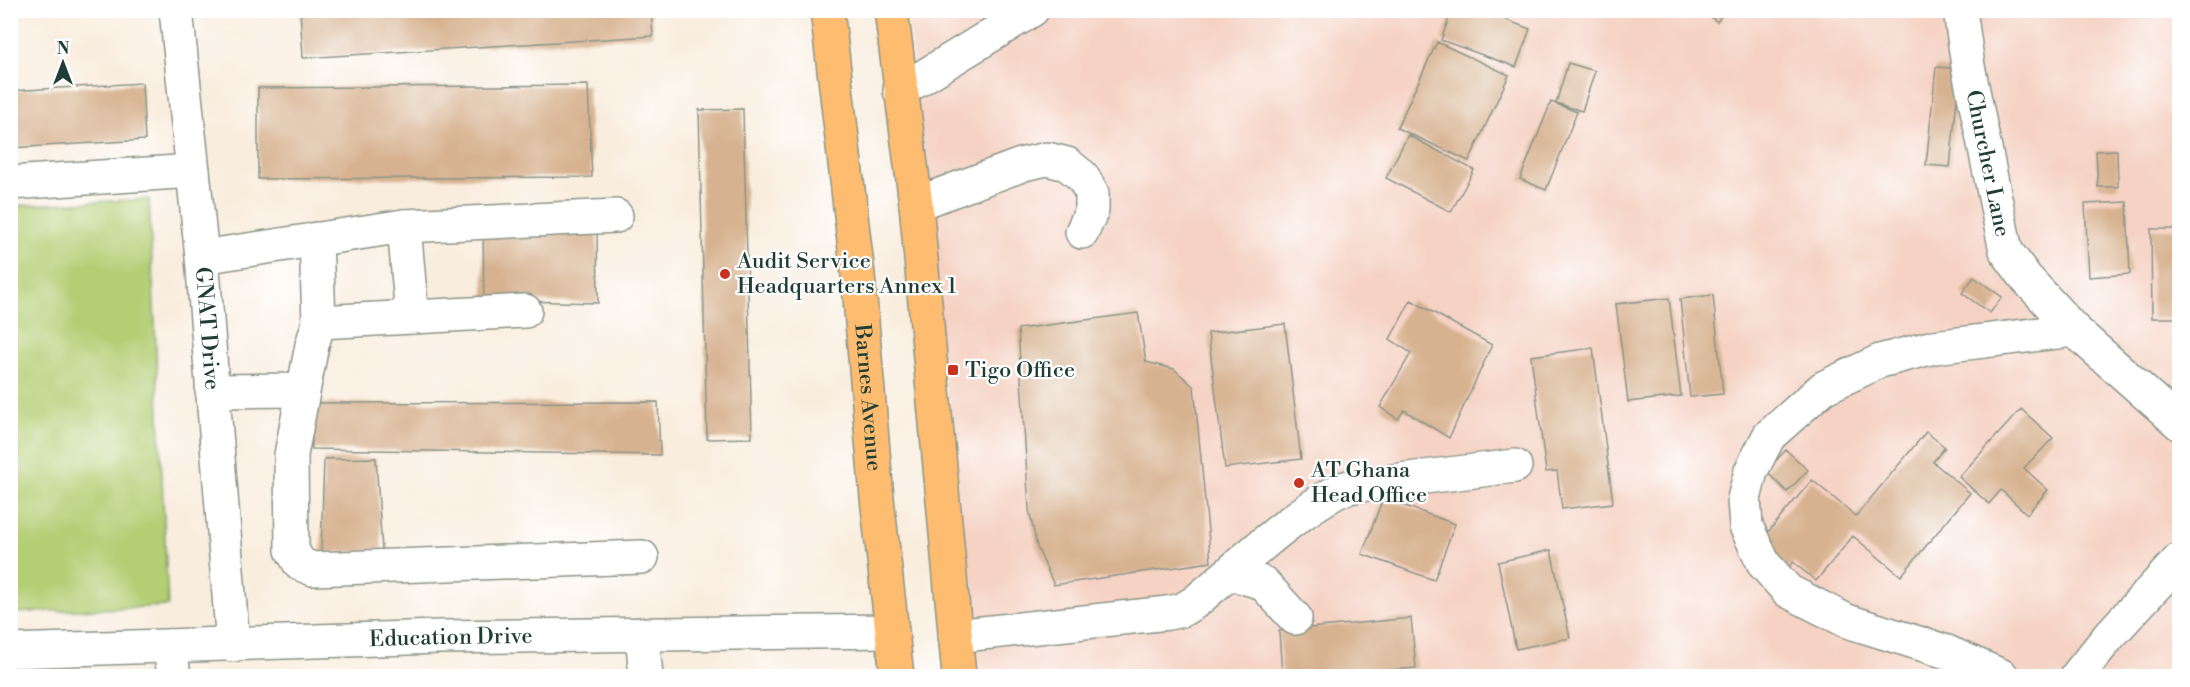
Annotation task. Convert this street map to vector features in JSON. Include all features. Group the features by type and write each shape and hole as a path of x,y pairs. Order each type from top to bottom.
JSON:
{"main road":[{"name":"Barnes Avenue","path":"826,10 858,275 897,676"},
{"path":"891,10 916,204 959,676"}],"street":[{"name":"GNAT Drive","path":"177,10 202,257 233,645"},
{"path":"900,91 1032,10"},
{"name":"Churcher Lane","path":"1960,10 1968,66 2006,251 2026,278 2073,330 2180,424"},
{"path":"916,204 1024,164 1047,159 1067,164 1082,176 1092,194 1092,210 1082,232"},
{"path":"10,183 193,171"},
{"path":"202,257 405,226 616,216"},
{"path":"405,226 412,317"},
{"path":"316,239 320,322 312,345 291,454 292,550 300,564 313,569 642,557"},
{"path":"320,322 525,311"},
{"path":"2002,676 1947,652 1847,621 1788,591 1764,564 1746,526 1744,499 1751,471 1769,436 1823,388 1880,361 1934,347 2073,330"},
{"path":"212,391 303,390"},
{"path":"955,636 1168,614 1182,610 1195,602 1291,522 1344,489 1367,484 1515,466"},
{"path":"2077,676 2109,636 2180,559"},
{"path":"1230,573 1263,583 1295,618"},
{"name":"Education Drive","path":"10,651 172,661 233,645 439,637 892,631"},
{"path":"642,634 646,676"}],"shaded area":[{"path":"907,11 2179,11 2179,676 975,676"}],"green space":[{"path":"149,199 168,606 11,613 11,206"}],"building":[{"path":"300,10 651,10 653,36 303,58"},
{"path":"1452,10 1479,10 1530,29 1516,67 1441,40"},
{"path":"1702,10 1726,10 1717,22"},
{"path":"1437,42 1509,75 1469,161 1397,128"},
{"path":"1568,63 1595,71 1582,111 1556,103"},
{"path":"1936,67 1960,69 1950,167 1926,165"},
{"path":"142,83 145,140 10,148 10,91"},
{"path":"588,85 592,177 258,179 258,88"},
{"path":"1551,102 1577,112 1546,190 1520,179"},
{"name":"Audit Service Headquarters Annex 1","path":"743,109 752,438 707,439 699,110"},
{"path":"1408,135 1474,170 1451,212 1386,178"},
{"path":"2117,150 2118,187 2098,187 2096,151"},
{"path":"2127,202 2130,274 2089,277 2085,204"},
{"path":"2151,229 2180,229 2180,318 2152,318"},
{"path":"483,232 597,232 598,303 484,300"},
{"path":"1974,277 2002,297 1990,313 1962,293"},
{"path":"1713,295 1723,394 1690,397 1680,299"},
{"path":"1669,298 1681,396 1628,402 1616,304"},
{"path":"1411,300 1492,345 1449,438 1404,410 1398,419 1380,407 1411,353 1390,339"},
{"path":"1138,313 1146,362 1174,369 1194,387 1211,562 1054,585 1037,547 1029,510 1018,329"},
{"path":"1285,324 1301,459 1225,468 1208,333"},
{"path":"1593,348 1613,503 1562,509 1557,471 1546,472 1531,356"},
{"path":"658,402 660,455 312,449 311,403"},
{"path":"2021,409 2053,438 2024,468 2048,490 2027,514 2001,490 1989,504 1959,477"},
{"path":"1926,432 1945,447 1933,462 1970,493 1901,576 1853,536 1816,581 1793,562 1785,571 1763,538 1812,480 1856,516"},
{"path":"1786,450 1808,470 1787,492 1766,471"},
{"path":"376,458 382,551 321,553 324,459"},
{"path":"1383,498 1455,524 1434,580 1362,554"},
{"path":"1551,550 1570,638 1516,649 1498,562"},
{"path":"1411,618 1416,668 1314,676 1282,676 1279,631"}],"place":[{"name":"Audit Service Headquarters Annex 1","path":"725,274"},
{"name":"Tigo Office","path":"953,370"},
{"name":"AT Ghana Head Office","path":"1299,483"}]}
